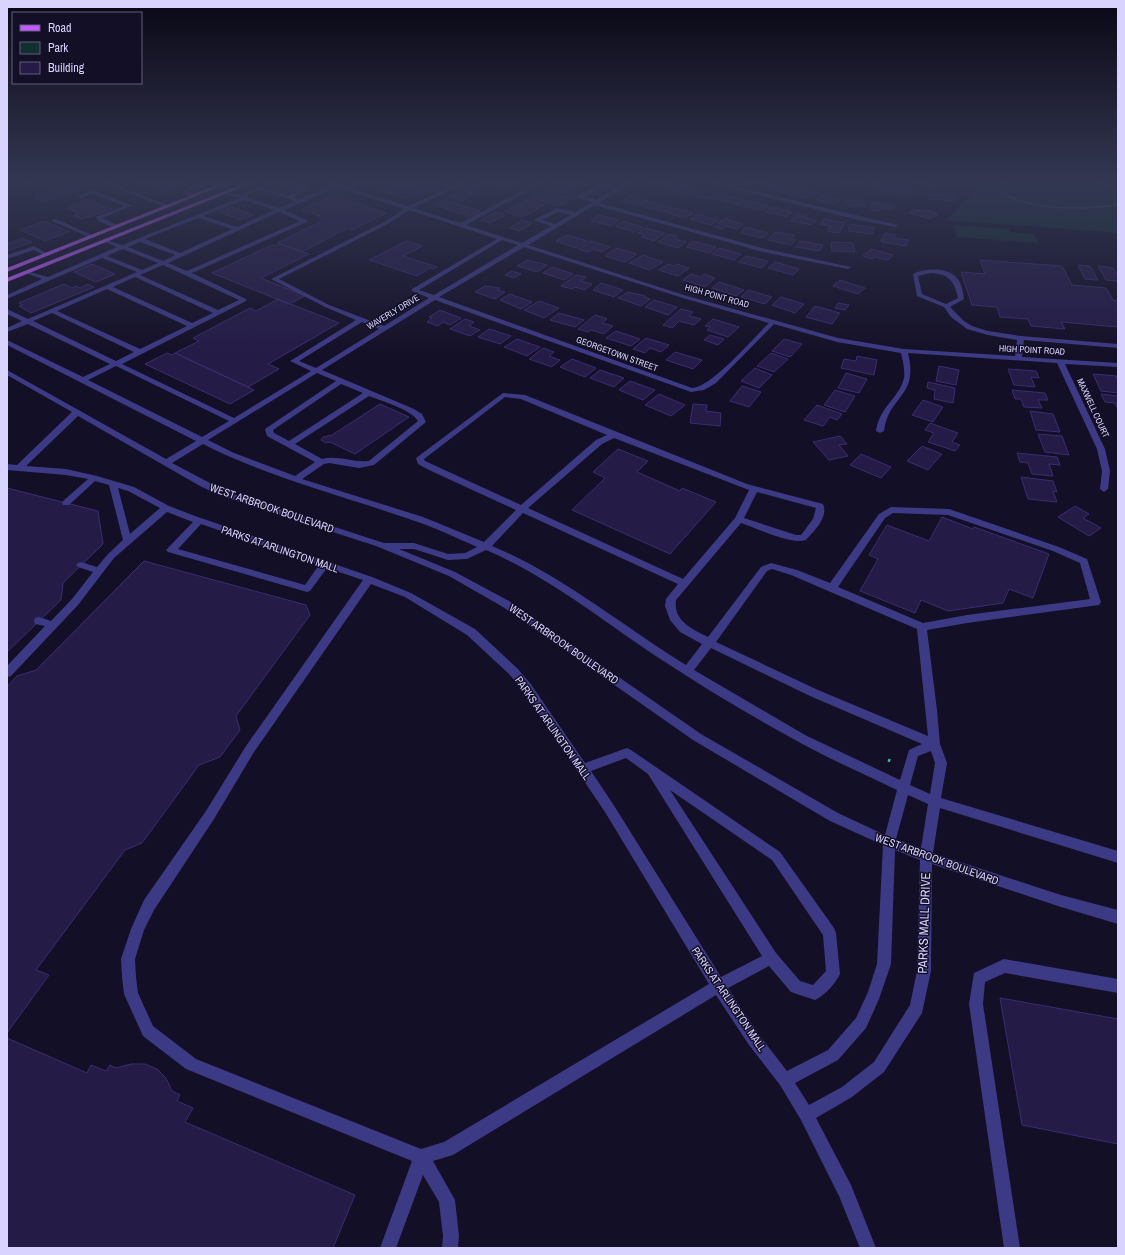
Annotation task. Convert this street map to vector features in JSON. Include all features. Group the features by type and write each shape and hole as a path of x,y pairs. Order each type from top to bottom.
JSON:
{"main road":[{"path":"7,270 86,240"},
{"path":"7,280 106,240"}],"street":[{"path":"83,380 244,300 187,273 106,240"},
{"path":"7,296 141,240 180,255"},
{"path":"7,330 215,240"},
{"path":"187,273 263,240"},
{"path":"351,240 274,279 327,306 384,328"},
{"name":"GEORGETOWN STREET","path":"499,240 414,290 691,390 699,390 706,387 716,379 773,322"},
{"name":"HIGH POINT ROAD","path":"507,240 685,297 837,340 904,351 1018,359 1060,360 1118,365"},
{"name":"WAVERLY DRIVE","path":"166,463 233,420 532,240"},
{"path":"725,240 765,251 848,267"},
{"path":"7,257 34,248 47,255"},
{"path":"103,256 218,313"},
{"path":"28,272 48,279"},
{"path":"946,306 962,299 955,281 940,272 925,272 915,276 920,295 946,306 955,320 965,327 982,332 1021,338 1118,346"},
{"path":"108,287 192,326"},
{"path":"7,311 30,320 116,364 233,420"},
{"path":"52,311 140,352"},
{"path":"296,479 321,462 329,460 359,465 371,463 422,422 419,416 411,411 294,361 362,319"},
{"path":"1018,359 1021,338"},
{"path":"7,342 231,455 296,479 420,519 513,558 577,596 687,671 724,694 801,738 904,788 934,801 1118,857"},
{"path":"880,431 880,421 886,409 904,387 907,380 908,372 904,351"},
{"name":"MAXWELL COURT","path":"1060,360 1101,449 1106,471 1104,488"},
{"name":"WEST ARBROOK BOULEVARD","path":"7,372 203,484 224,494 379,544 452,574 506,604 697,737 834,817 889,843 926,857 1061,901 1118,917"},
{"path":"321,462 270,434 269,430 341,380"},
{"path":"290,444 369,393"},
{"path":"684,583 523,508 432,468 421,462 420,458 503,395 522,397 744,486 820,506 821,510 818,518 803,538 795,538 740,519"},
{"path":"20,467 77,412"},
{"path":"379,544 414,546 448,557 467,556 486,546 523,508 599,442 614,435"},
{"name":"PARKS AT ARLINGTON MALL","path":"7,467 66,472 94,478 131,489 166,508 199,521 324,565 369,579 408,595 466,628 486,645 526,686 649,872 718,986 754,1040 785,1080 806,1115 845,1192 868,1248"},
{"path":"66,503 94,478"},
{"path":"113,484 128,540"},
{"path":"754,489 740,519 671,598 670,606 674,620 684,629 709,644 814,693 934,744"},
{"path":"7,672 54,625 75,602 99,571 128,540 166,508"},
{"path":"687,671 709,644 764,569 771,566 794,572 831,588 922,627 967,619 1096,602 1084,561 1056,549 949,512 921,510 891,510 882,516 831,588"},
{"path":"199,521 171,550 307,589 324,565"},
{"path":"81,565 99,571"},
{"path":"369,579 250,749 210,815 149,906 138,929 128,958 130,988 131,994 148,1031 191,1064 421,1157 447,1200 451,1236 450,1248"},
{"path":"39,621 54,625"},
{"name":"PARKS MALL DRIVE","path":"806,1115 847,1092 879,1067 917,1008 924,971 926,857 941,763 934,744 932,710 922,627"},
{"path":"785,1080 833,1055 861,1023 871,1002 884,964 889,843 913,753 934,744"},
{"path":"582,769 626,753 776,856 829,933 833,974 815,993 796,987 771,958 652,771"},
{"path":"421,1157 453,1146 718,986 771,958"},
{"path":"1012,1248 976,1004 979,978 1004,966 1118,986"},
{"path":"388,1248 421,1157"}],"path":[{"path":"888,760 893,762"}],"green space":[{"path":"992,240 1036,240 1038,243"}],"building":[{"path":"19,240 27,240 32,242 7,251 7,244"},
{"path":"284,240 326,240 302,252 277,243"},
{"path":"559,240 582,240 587,241 576,248 556,241"},
{"path":"661,240 677,240 686,242 678,248 658,242"},
{"path":"768,240 794,240 796,240 791,245"},
{"path":"882,240 908,240 906,246 881,242"},
{"path":"407,241 422,246 403,256 437,267 434,269 430,268 417,276 369,260"},
{"path":"590,241 610,247 602,252 592,249 588,252 579,249"},
{"path":"692,241 716,247 710,253 686,247"},
{"path":"800,241 823,245 819,251 796,247"},
{"path":"831,242 853,243 855,252 832,251"},
{"path":"280,244 309,254 261,278 305,296 289,304 212,273 272,245 275,246"},
{"path":"616,248 637,254 625,262 605,256"},
{"path":"719,248 741,254 734,260 712,254"},
{"path":"871,249 893,255 888,260 875,257 872,259 863,256"},
{"path":"643,255 663,262 649,270 629,263"},
{"path":"746,256 768,261 762,268 739,262"},
{"path":"527,260 547,265 537,272 517,266"},
{"path":"980,260 1062,266 1072,285 1106,288 1113,300 1118,301 1118,327 1061,322 1065,329 1031,326 1028,319 1000,317 997,307 972,305 961,272 985,274"},
{"path":"775,262 799,269 793,275 768,268"},
{"path":"92,264 115,274 96,282 74,272"},
{"path":"668,264 674,266 677,264 689,268 678,276 659,270"},
{"path":"1078,265 1090,266 1098,280 1085,279"},
{"path":"1098,266 1113,268 1118,275 1118,281 1106,280"},
{"path":"552,267 573,274 564,280 543,273"},
{"path":"512,271 521,274 514,278 505,275"},
{"path":"691,274 701,277 704,274 715,278 705,287 683,280"},
{"path":"576,275 586,277 581,281 592,284 585,290 575,287 572,289 561,286"},
{"path":"840,280 865,288 858,294 833,286"},
{"path":"719,282 744,290 736,296 712,288"},
{"path":"601,283 623,290 614,297 593,290"},
{"path":"64,284 72,288 77,286 80,288 88,284 94,287 31,313 19,306 23,305 19,303"},
{"path":"485,286 500,288 497,290 505,292 495,299 475,292"},
{"path":"748,290 772,297 765,304 741,297"},
{"path":"628,292 645,296 644,297 650,299 641,306 618,298"},
{"path":"510,294 532,302 521,309 500,300"},
{"path":"781,297 804,304 795,313 772,305"},
{"path":"278,299 339,323 268,364 279,369 248,387 175,353 199,341 193,338 250,308 256,311"},
{"path":"654,300 677,307 668,315 645,307"},
{"path":"539,301 559,308 544,318 524,310"},
{"path":"838,303 849,305 845,310 835,308"},
{"path":"815,306 840,313 832,324 806,317"},
{"path":"681,309 693,312 689,316 701,319 694,325 679,321 672,328 663,325"},
{"path":"440,310 461,318 450,325 443,322 438,326 427,322 432,318 429,317"},
{"path":"559,313 584,320 575,327 550,320"},
{"path":"595,315 607,319 602,323 613,326 604,334 591,330 588,332 578,329"},
{"path":"465,319 474,322 469,326 480,330 470,336 450,329"},
{"path":"713,319 739,327 728,337 707,330 710,327 705,326"},
{"path":"489,329 511,336 500,344 478,337"},
{"path":"616,331 640,339 631,346 606,338"},
{"path":"710,335 724,339 718,345 704,340"},
{"path":"646,338 669,345 661,352 650,348 645,353 633,349"},
{"path":"517,339 540,347 527,356 504,347"},
{"path":"784,339 802,344 790,357 772,351"},
{"path":"543,348 554,352 549,356 560,360 552,367 529,359"},
{"path":"675,352 702,360 693,369 666,360"},
{"path":"167,353 172,355 175,353 254,390 230,404 145,364"},
{"path":"771,353 788,359 774,372 757,366"},
{"path":"857,356 877,360 874,375 841,368 844,359 856,361"},
{"path":"572,359 596,368 585,377 560,367"},
{"path":"939,366 959,370 956,385 936,381"},
{"path":"755,368 772,375 759,388 741,381"},
{"path":"1008,369 1036,371 1039,378 1031,377 1035,387 1014,385"},
{"path":"600,370 624,378 614,387 590,378"},
{"path":"846,373 867,379 859,393 838,388"},
{"path":"1093,374 1116,376 1118,381 1118,393 1101,391"},
{"path":"630,381 655,390 643,400 619,390"},
{"path":"928,382 955,388 953,403 934,399 935,390 927,388"},
{"path":"742,386 761,392 749,407 730,401"},
{"path":"835,390 855,396 845,412 824,405"},
{"path":"1012,390 1045,393 1048,400 1038,400 1042,408 1024,407 1021,399 1015,399"},
{"path":"659,394 685,405 671,416 645,405"},
{"path":"1101,394 1118,396 1118,409 1115,403 1105,402"},
{"path":"923,400 943,407 933,422 912,415"},
{"path":"380,404 409,417 355,454 330,442 326,443 321,440 323,437 332,435"},
{"path":"693,404 707,405 706,411 721,413 720,426 690,423"},
{"path":"817,405 842,414 837,420 830,417 823,426 804,420"},
{"path":"1030,411 1053,414 1060,432 1036,430"},
{"path":"930,423 958,433 952,442 960,445 955,451 928,442 934,433 925,430"},
{"path":"1038,434 1062,436 1069,455 1045,452"},
{"path":"840,436 847,444 839,445 848,456 829,460 813,442"},
{"path":"922,446 942,454 928,470 907,461"},
{"path":"618,449 648,461 637,472 680,491 682,488 716,502 670,554 572,510 605,478 593,472"},
{"path":"1017,453 1057,457 1060,465 1049,464 1053,476 1032,474 1028,463 1020,462"},
{"path":"861,454 891,467 881,478 850,465"},
{"path":"1021,477 1053,481 1057,492 1053,491 1057,502 1028,499"},
{"path":"7,488 98,511 103,544 63,583 61,600 7,652"},
{"path":"1075,506 1089,514 1083,518 1101,528 1089,536 1058,517"},
{"path":"942,517 973,529 974,527 1049,554 1033,598 1009,589 1003,603 948,611 921,600 915,613 860,591 878,559 869,555 887,525 929,541"},
{"path":"144,561 306,605 310,615 236,716 240,730 220,757 199,765 142,843 125,850 36,970 49,975 7,1033 7,687 17,676 36,670"},
{"path":"1000,998 1118,1019 1118,1144 1022,1125"},
{"path":"7,1038 87,1073 91,1065 106,1071 110,1065 116,1068 131,1064 145,1064 157,1069 166,1078 172,1091 180,1095 177,1101 193,1108 185,1122 355,1195 333,1248 7,1248"}]}
